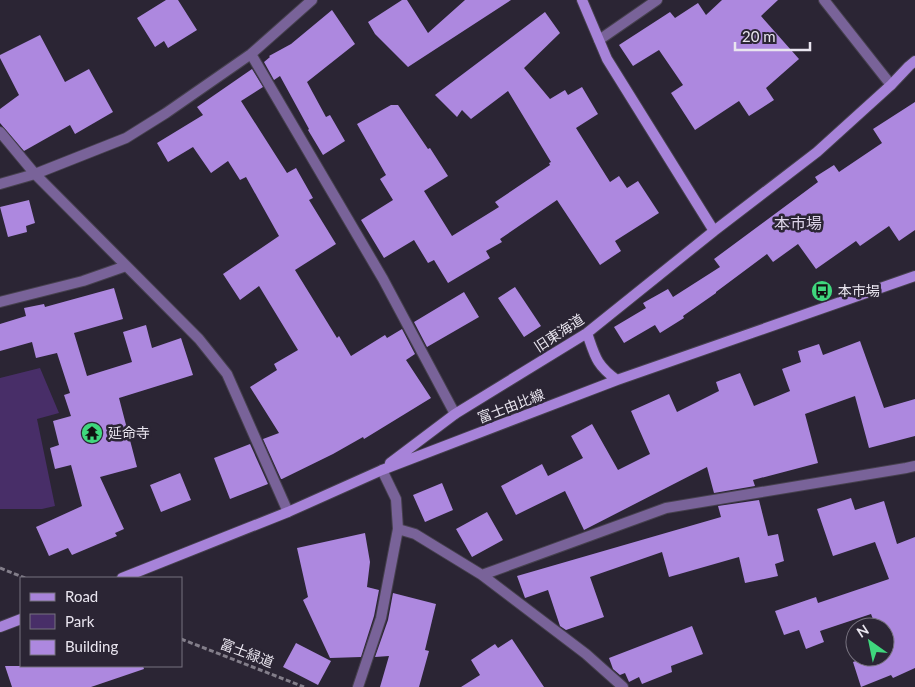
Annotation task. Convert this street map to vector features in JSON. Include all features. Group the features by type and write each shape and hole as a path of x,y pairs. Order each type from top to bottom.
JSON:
{"street":[{"path":"0,184 35,174 126,138 166,113 251,54 312,0"},
{"path":"582,0 607,58 714,231"},
{"path":"599,40 657,0"},
{"path":"824,0 891,85"},
{"path":"251,54 382,279 455,414"},
{"name":"旧東海道","path":"382,470 455,414 587,333 714,231 817,152 915,61"},
{"path":"0,132 35,174 199,339 226,374 288,512"},
{"path":"0,302 83,281 126,266"},
{"name":"富士由比線","path":"125,577 288,512 382,470 617,380 915,276"},
{"path":"587,333 597,361 607,373 617,380"},
{"path":"482,575 666,508 915,466"},
{"path":"358,687 381,618 398,529 396,499 382,470"},
{"path":"398,529 415,534 482,575 586,654 623,687"},
{"path":"0,627 20,619"}],"path":[{"path":"0,568 22,577"},
{"name":"富士緑道","path":"182,639 304,687"}],"green space":[{"path":"40,368 59,413 37,419 55,506 42,509 0,509 0,378"}],"building":[{"path":"166,0 178,0 197,30 168,48 164,41 155,47 137,18"},
{"path":"402,0 407,0 428,33 465,0 511,0 408,67 375,34 368,22"},
{"path":"722,0 778,0 761,16 799,59 766,88 774,100 749,116 739,101 695,130 671,93 683,85 659,50 633,66 619,45 670,12 675,18 698,3 706,15"},
{"path":"332,10 355,44 307,82 326,117 330,115 345,141 323,155 280,76 274,80 264,62 269,56 291,44"},
{"path":"545,12 560,33 524,68 550,99 565,90 568,95 582,87 598,114 576,128 610,182 619,176 627,188 638,181 659,213 615,241 621,251 600,265 557,200 500,239 502,242 486,251 490,258 448,283 434,260 428,263 414,240 384,258 361,220 393,200 380,179 386,175 357,124 391,105 398,105 448,176 424,191 452,236 499,207 495,202 550,165 549,163 551,162 508,91 471,119 462,110 457,117 435,95"},
{"path":"40,35 65,82 89,69 113,112 75,134 70,125 24,151 0,123 0,109 19,95 0,55"},
{"path":"252,69 263,87 241,101 287,173 296,168 313,198 309,200 336,244 295,270 337,338 339,336 351,356 385,335 387,338 402,329 415,354 406,360 431,398 364,439 363,437 282,479 263,439 279,433 250,387 277,370 274,364 298,350 259,286 240,300 223,274 279,236 246,177 240,180 228,161 211,173 193,147 168,162 157,143 203,115 197,107"},
{"path":"915,102 915,230 899,241 889,226 860,246 856,241 816,269 798,244 773,262 767,254 683,316 684,318 660,333 655,325 624,343 614,327 646,308 643,303 668,289 673,297 720,267 714,259 818,182 815,177 834,165 839,172 882,143 873,129"},
{"path":"29,200 35,223 26,226 27,232 8,237 0,207"},
{"path":"515,287 541,326 524,337 498,298"},
{"path":"114,288 123,319 74,333 87,376 132,362 123,332 146,325 152,348 181,338 193,375 119,398 137,467 100,477 124,529 115,533 117,536 72,555 68,548 49,556 36,527 82,506 71,465 55,469 50,448 59,445 53,421 71,416 64,395 70,393 57,353 36,358 32,342 0,351 0,324 26,316 24,308 44,304 45,307"},
{"path":"464,292 479,317 427,347 414,322"},
{"path":"860,341 884,408 915,399 915,436 869,448 855,396 805,414 818,463 753,480 755,486 714,493 707,467 584,530 565,491 516,515 501,486 542,464 548,476 583,458 571,436 592,424 618,470 650,454 631,411 669,394 677,412 719,391 716,382 740,373 754,406 790,391 782,369 801,362 798,351 819,344 823,355"},
{"path":"250,444 268,484 230,499 214,458"},
{"path":"180,473 191,500 161,512 150,485"},
{"path":"442,483 453,510 425,522 413,495"},
{"path":"851,498 855,510 884,501 897,544 915,537 915,668 893,678 891,675 861,687 855,667 895,667 895,617 872,617 871,614 862,617 845,617 845,623 820,631 824,642 806,649 799,630 784,635 775,611 816,597 818,603 889,579 875,542 833,556 817,509"},
{"path":"759,500 768,536 778,534 784,561 775,564 778,576 745,583 739,557 669,577 662,552 590,577 604,617 566,630 560,626 548,590 525,598 517,576 721,517 718,506"},
{"path":"487,512 503,540 472,557 456,529"},
{"path":"365,533 370,562 367,587 379,590 374,616 361,657 330,658 303,600 308,597 297,548"},
{"path":"393,593 436,604 425,650 429,651 419,687 380,687 389,656 375,657 388,620"},
{"path":"692,626 703,654 671,666 672,672 642,684 639,677 629,682 625,673 620,675 613,669 609,658"},
{"path":"512,639 544,687 461,687 480,675 471,660 495,644 498,648"},
{"path":"296,643 331,661 318,685 283,667"},
{"path":"5,666 143,667 144,669 91,687 12,687"}],"place":[{"name":"本市場","path":"822,291"},
{"name":"延命寺","path":"92,433"}],"district":[{"name":"本市場","path":"798,223"}]}
